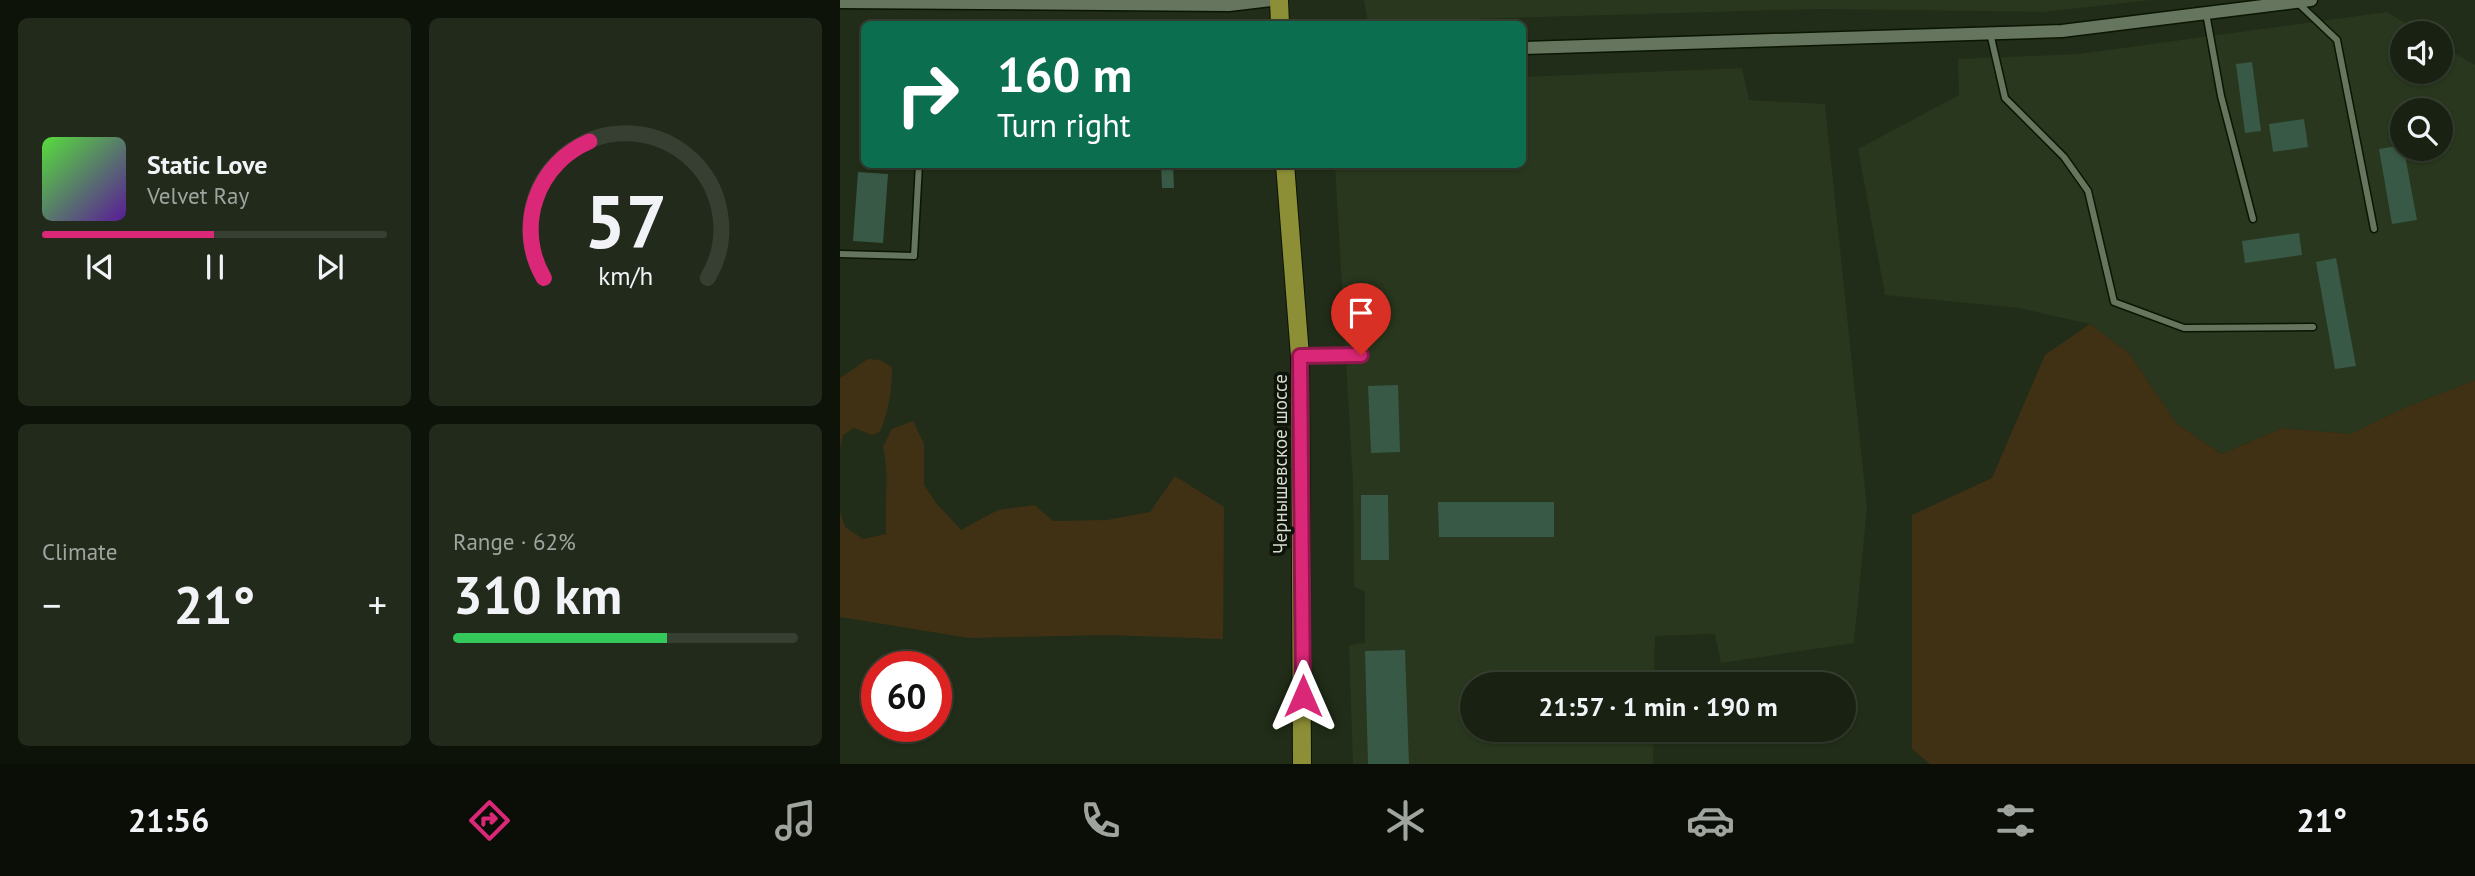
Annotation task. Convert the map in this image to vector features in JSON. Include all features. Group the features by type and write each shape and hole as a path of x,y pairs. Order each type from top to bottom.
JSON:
{"main road":[{"path":"1279,0 1280,21"},
{"name":"Чернышевское шоссе","path":"1285,168 1300,356 1302,764"}],"street":[{"path":"840,2 1196,2 1229,5 1271,0"},
{"path":"1526,48 2062,31 2311,0"}],"lane":[{"path":"2296,2 2337,40 2374,229"},
{"path":"2206,13 2221,96 2253,219"},
{"path":"1990,33 2005,98 2064,157 2088,191 2114,302 2185,328 2313,327"},
{"path":"840,254 914,256 919,168"},
{"path":"1300,356 1361,355"}],"shaded area":[{"path":"1364,0 2152,0 2044,12 1818,9 1368,21"},
{"path":"2387,12 2402,21 2390,21 2390,84 2453,84 2453,52 2475,65 2475,380 2404,408 2351,434 2282,428 2222,454 2177,424 2129,353 2090,324 2019,308 1885,295 1858,149 1959,95 1958,59 2078,54"},
{"path":"1742,68 1749,100 1825,104 1867,508 1854,643 1721,663 1715,634 1655,636 1654,672 1460,672 1460,742 1654,742 1653,764 1353,764 1349,645 1365,643 1365,591 1354,587 1353,483 1335,168 1526,168 1526,77"},
{"path":"2090,324 2129,353 2177,424 2222,454 2282,428 2351,434 2404,408 2475,380 2475,764 1930,764 1912,749 1912,515 1992,478 2045,355"},
{"path":"868,359 880,360 892,367 886,416 880,432 872,435 854,428 843,435 840,448 840,378"},
{"path":"913,421 924,444 924,485 961,530 998,510 1035,505 1053,521 1107,520 1150,512 1175,476 1224,507 1223,639 1108,635 969,638 840,617 840,511 845,527 863,539 886,534 886,468 883,447 892,429"}],"building":[{"path":"2252,62 2261,131 2245,133 2236,64"},
{"path":"2304,119 2308,147 2273,152 2269,124"},
{"path":"2390,147 2390,161 2406,161 2417,220 2392,224 2379,149"},
{"path":"1161,168 1173,168 1174,188 1162,188"},
{"path":"858,172 888,174 883,243 853,241"},
{"path":"2299,233 2302,255 2245,263 2242,241"},
{"path":"2336,258 2356,366 2335,369 2316,262"},
{"path":"1398,385 1400,452 1371,453 1368,386"},
{"path":"1361,495 1388,495 1389,560 1361,560"},
{"path":"1438,502 1554,502 1554,537 1439,537"},
{"path":"1405,650 1409,764 1368,764 1365,651"}],"route":[{"path":"1303,696 1300,356 1361,355"}]}
